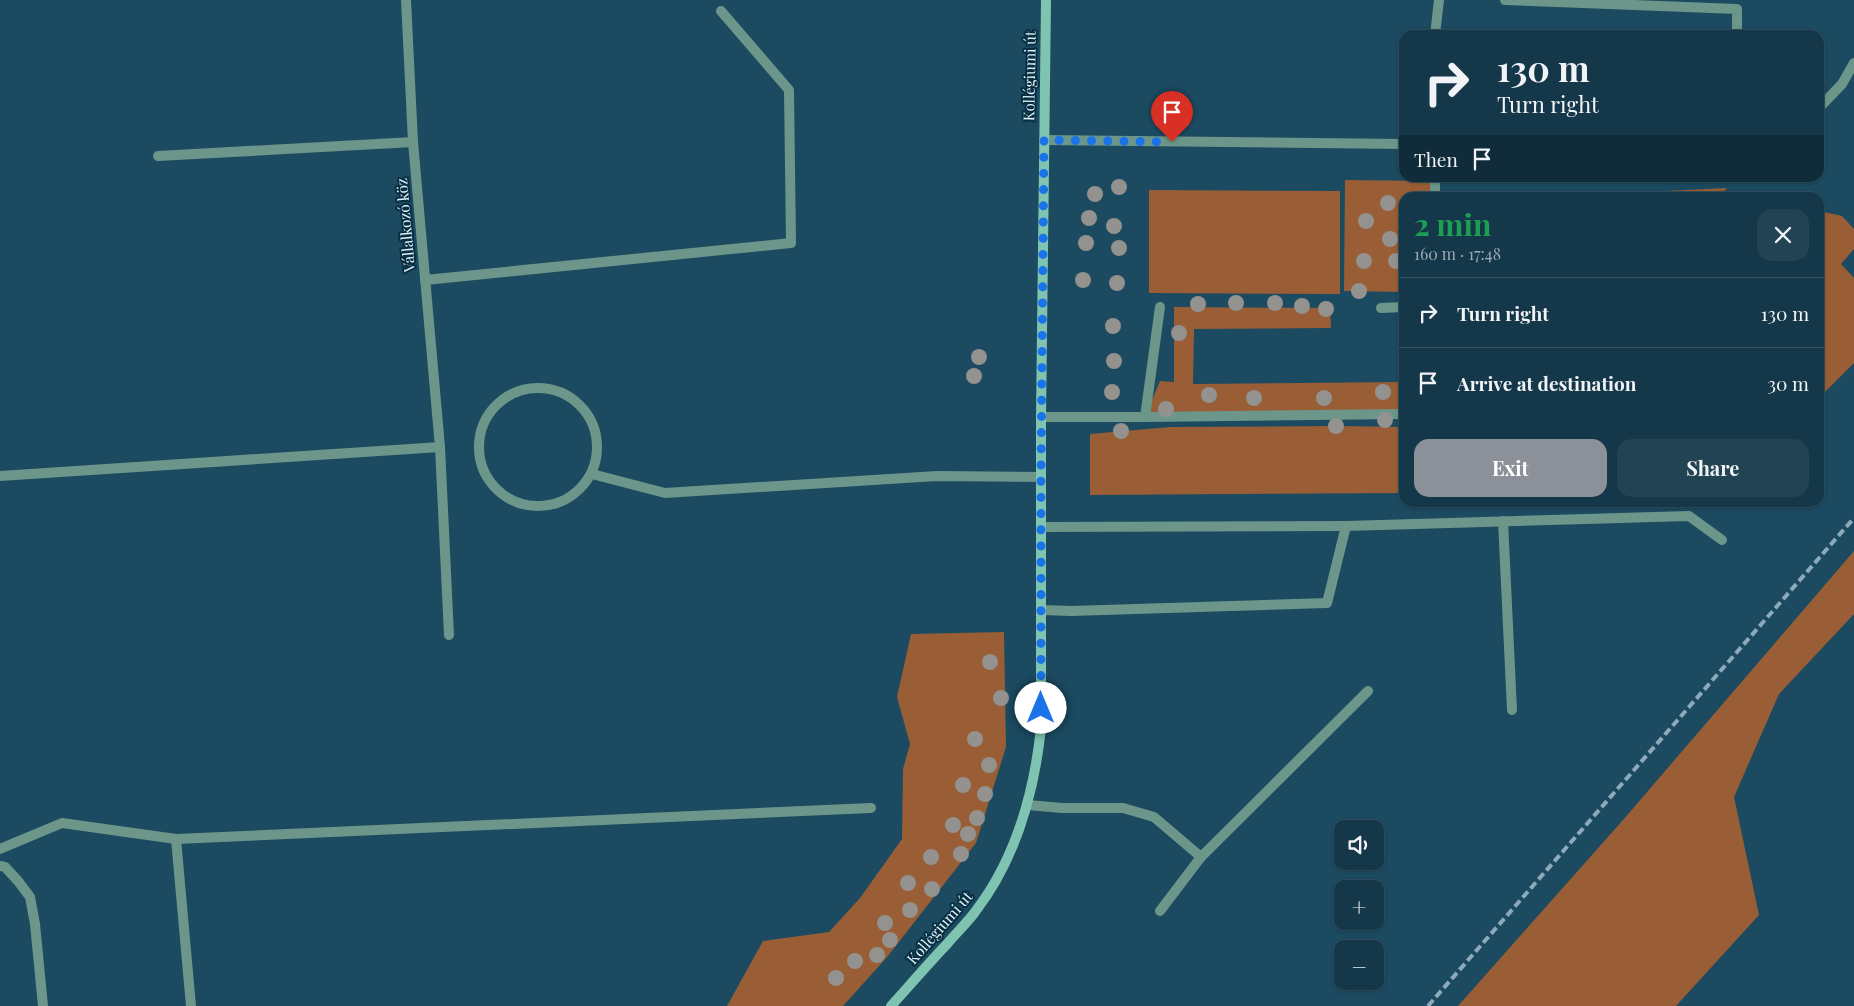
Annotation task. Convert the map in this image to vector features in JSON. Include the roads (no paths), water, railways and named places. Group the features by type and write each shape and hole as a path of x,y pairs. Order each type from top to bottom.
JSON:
{"street":[{"name":"Kollégiumi út","path":"891,1006 975,913 990,890 1015,842 1028,805 1037,767 1041,728 1041,417 1046,0"}],"lane":[{"name":"Vállalkozó köz","path":"406,0 413,142 440,448 448,635"},
{"path":"1436,30 1439,0"},
{"path":"1505,0 1737,9 1737,30"},
{"path":"425,280 791,244 789,90 721,12"},
{"path":"1824,103 1842,84 1854,63"},
{"path":"1044,140 1399,144"},
{"path":"158,156 413,142"},
{"path":"1435,183 1435,192"},
{"path":"1145,417 1160,307"},
{"path":"1380,308 1399,307"},
{"path":"530,388 548,388 563,392 576,401 587,413 594,427 598,443 597,459 592,474 582,488 568,499 552,505 534,506 517,503 502,494 490,482 482,466 478,448 481,431 487,415 499,402 514,392 530,388"},
{"path":"1041,417 1399,414"},
{"path":"0,476 440,448"},
{"path":"592,474 665,493 937,476 1041,477"},
{"path":"1041,527 1346,526 1689,516 1722,540"},
{"path":"1503,521 1512,710"},
{"path":"1041,610 1071,611 1327,603 1346,526"},
{"path":"1160,910 1201,857 1368,691"},
{"path":"1028,805 1062,808 1123,808 1154,817 1201,857"},
{"path":"0,849 62,823 176,839 871,808"},
{"path":"176,839 192,1006"},
{"path":"0,866 5,867 30,897 35,924 43,1006"}],"railway":[{"path":"1428,1006 1854,518"}]}
